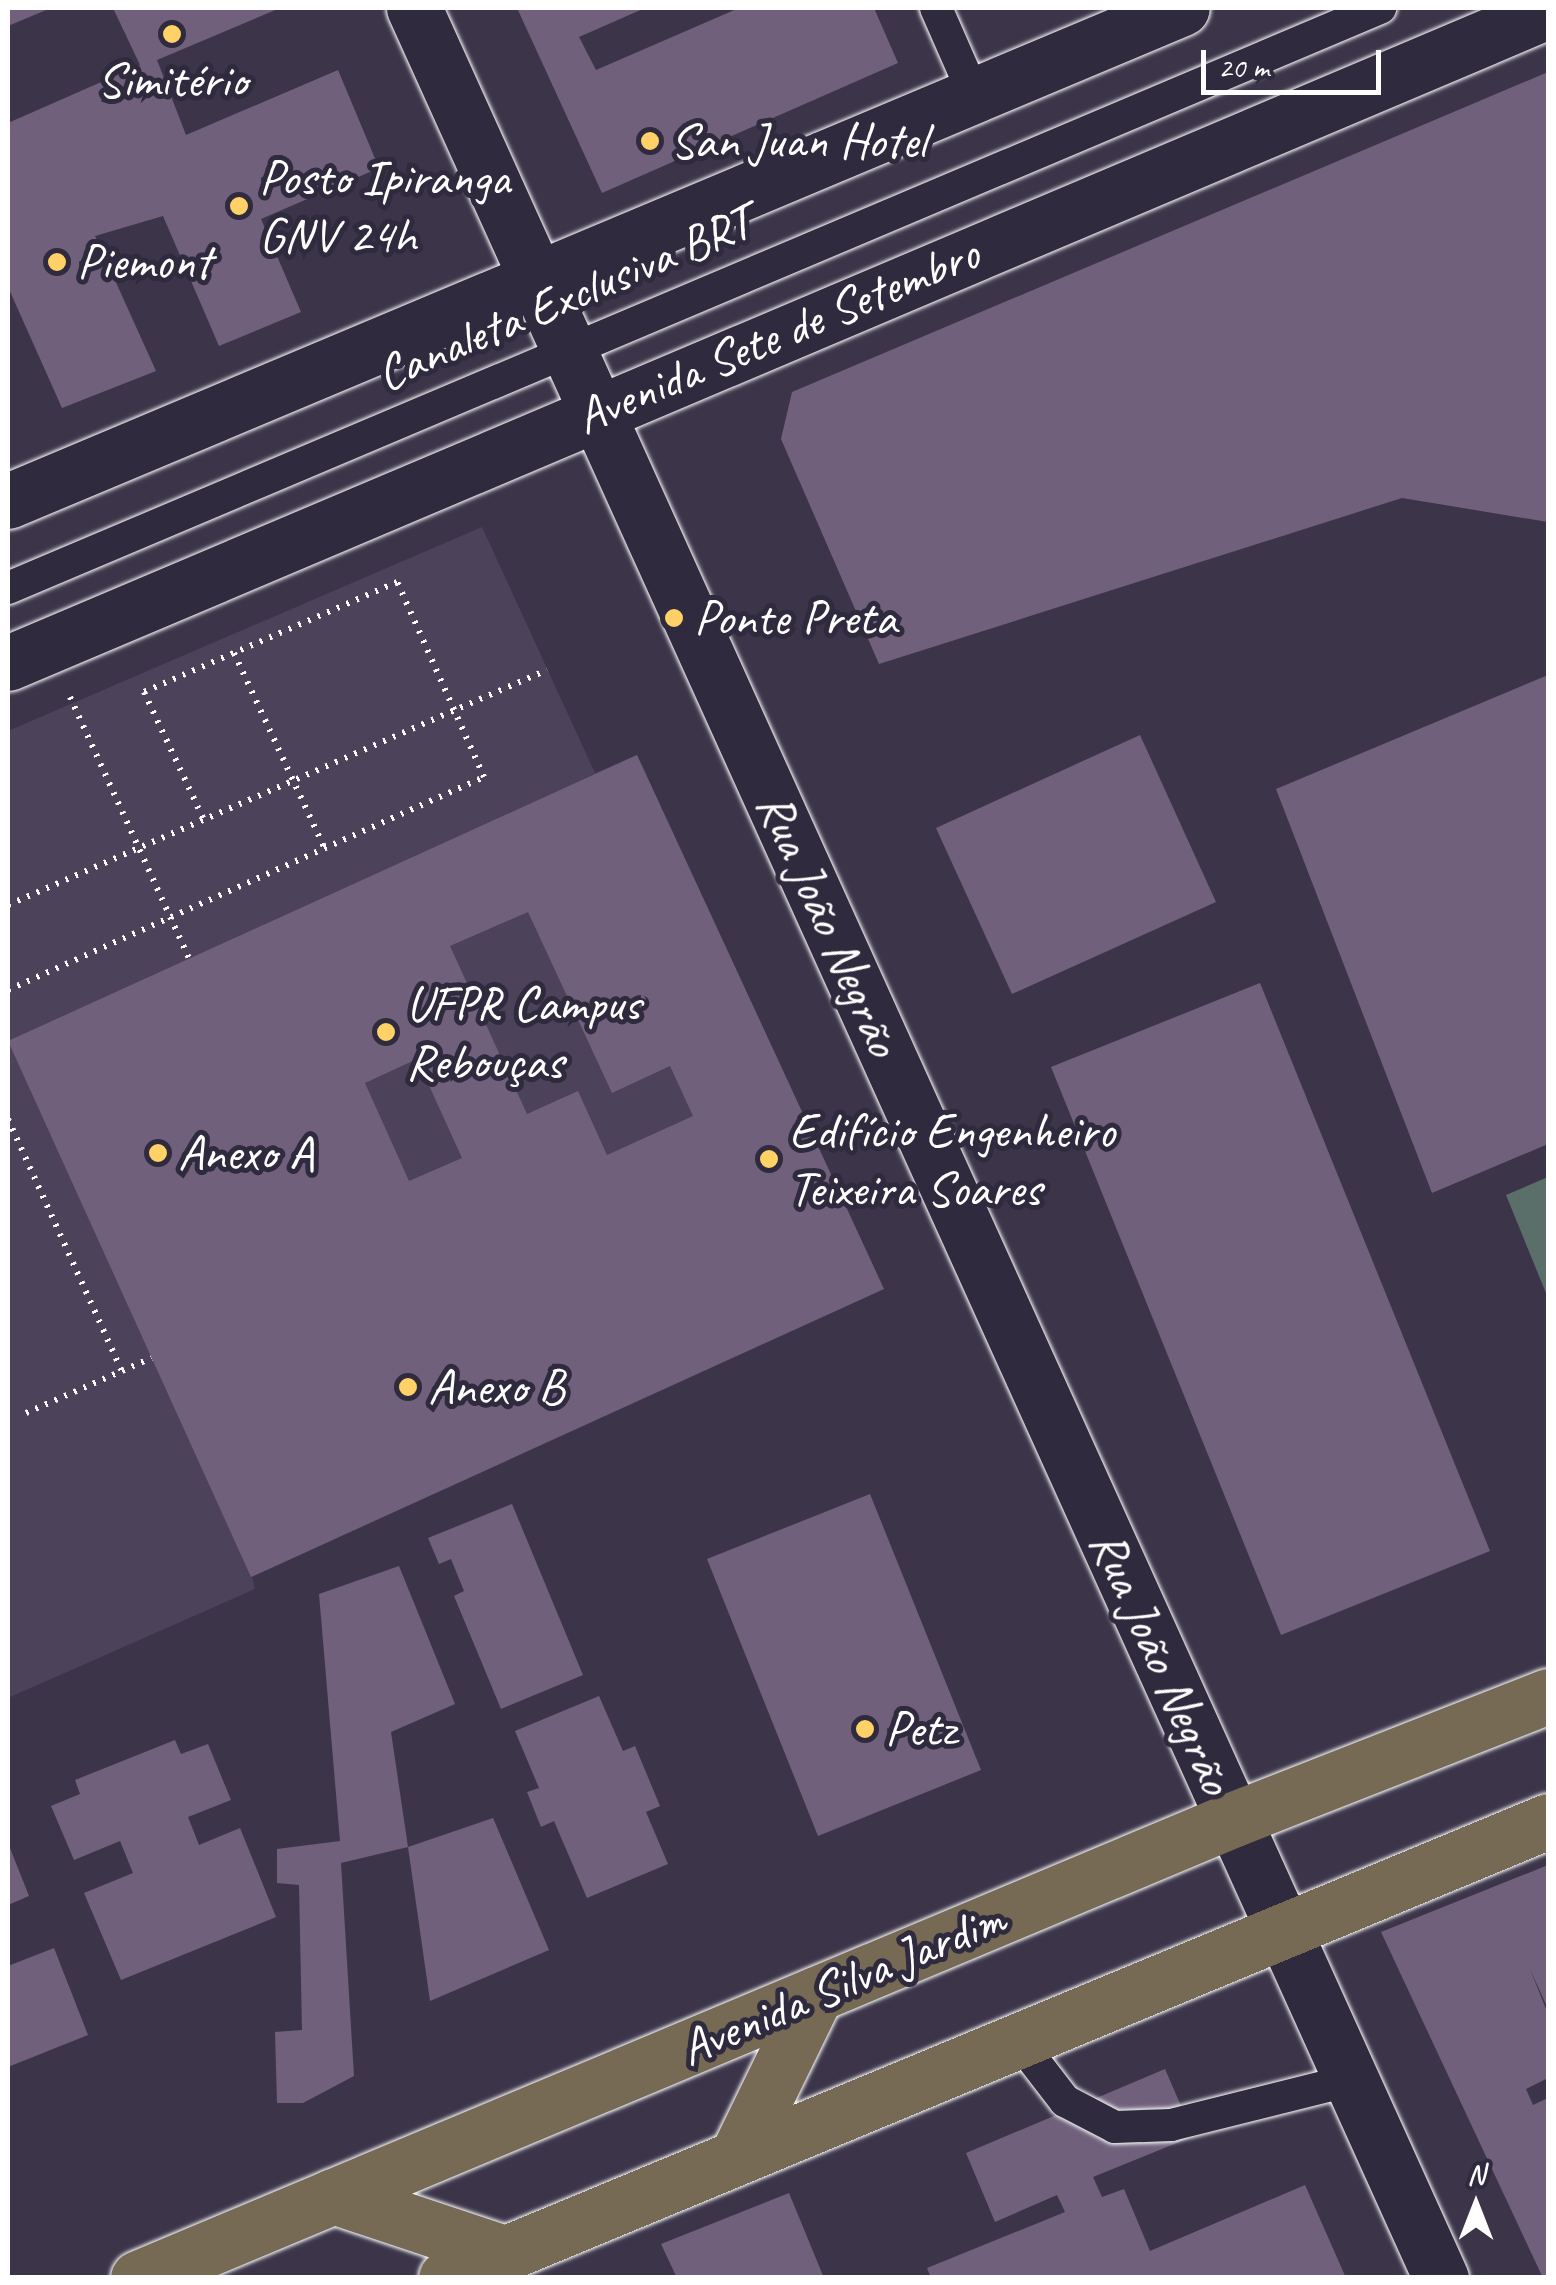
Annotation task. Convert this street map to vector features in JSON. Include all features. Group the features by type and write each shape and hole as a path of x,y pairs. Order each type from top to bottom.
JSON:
{"main road":[{"name":"Rua João Negrão","path":"414,8 1442,2278"},
{"path":"8,502 1182,8"},
{"name":"Avenida Sete de Setembro","path":"8,663 1548,11"},
{"name":"Avenida Silva Jardim","path":"138,2278 1234,1819 1548,1696"},
{"path":"446,2278 1548,1821"},
{"path":"737,2156 816,1994"},
{"path":"333,2196 504,2253"}],"lane":[{"path":"936,8 975,98"},
{"name":"Canaleta Exclusiva BRT","path":"8,588 1380,8"},
{"path":"1018,2040 1065,2101 1115,2127 1171,2125 1352,2080"}],"path":[{"path":"8,990 484,777 397,582 144,692 204,820"},
{"path":"234,654 325,849"},
{"path":"8,905 547,670"},
{"path":"73,703 188,958"},
{"path":"8,1119 122,1371"},
{"path":"26,1413 152,1358"}],"shaded area":[{"name":"UFPR Campus Rebouças","path":"482,527 595,773 637,755 884,1289 252,1577 255,1589 8,1698 8,731"}],"green space":[{"path":"1548,1177 1548,1298 1506,1195"}],"building":[{"path":"8,8 51,8 8,26"},
{"path":"113,8 280,8 157,60 186,135 338,70 379,168 261,219 301,312 219,346 163,216 95,236 156,371 62,408 8,287 8,123 140,65"},
{"name":"San Juan Hotel","path":"517,8 645,8 579,37 596,70 739,8 874,8 898,63 602,193"},
{"path":"1548,72 1548,522 1402,498 879,664 781,439 792,392"},
{"path":"1548,675 1548,1144 1432,1193 1276,789"},
{"path":"1140,735 1216,902 1012,994 936,828"},
{"path":"637,755 884,1289 251,1577 8,1041","holes":["528,912 612,1093 670,1066 693,1116 607,1155 578,1091 527,1114 450,946","417,1059 462,1158 409,1181 365,1083"]},
{"path":"1260,983 1490,1551 1281,1635 1051,1067"},
{"path":"870,1494 981,1770 818,1836 707,1559"},
{"path":"512,1504 583,1675 501,1709 454,1596 464,1591 451,1559 439,1564 428,1538"},
{"path":"399,1566 455,1704 391,1732 408,1847 341,1863 354,2076 303,2103 277,2103 275,2032 302,2030 299,1885 277,1883 277,1849 340,1841 319,1594"},
{"path":"599,1696 623,1751 635,1746 660,1806 646,1812 668,1864 587,1898 554,1821 541,1827 527,1792 539,1788 515,1731"},
{"path":"175,1740 181,1754 208,1744 231,1800 188,1817 199,1845 240,1828 276,1917 121,1980 84,1893 133,1873 120,1841 74,1860 51,1806 80,1794 75,1780"},
{"path":"493,1818 549,1950 430,2001 408,1847"},
{"path":"8,1843 29,1896 8,1905"},
{"path":"1548,1865 1548,2009 1530,1969 1548,2014 1548,2078 1526,2089 1533,2105 1548,2098 1548,2278 1543,2278 1381,1932"},
{"path":"54,1948 88,2035 8,2067 8,1966"},
{"path":"1165,2069 1194,2136 1093,2177 1102,2197 1124,2189 1150,2251 1305,2185 1346,2278 931,2278 927,2268 1065,2212 1057,2195 995,2222 966,2153"},
{"path":"789,2193 824,2278 677,2278 661,2244"}],"place":[{"name":"Simitério","path":"172,34"},
{"name":"San Juan Hotel","path":"650,141"},
{"name":"Posto Ipiranga GNV 24h","path":"239,206"},
{"name":"Piemont","path":"57,262"},
{"name":"Ponte Preta","path":"674,618"},
{"name":"UFPR Campus Rebouças","path":"386,1032"},
{"name":"Anexo A","path":"158,1153"},
{"name":"Edifício Engenheiro Teixeira Soares","path":"769,1159"},
{"name":"Anexo B","path":"408,1387"},
{"name":"Petz","path":"865,1729"}]}
